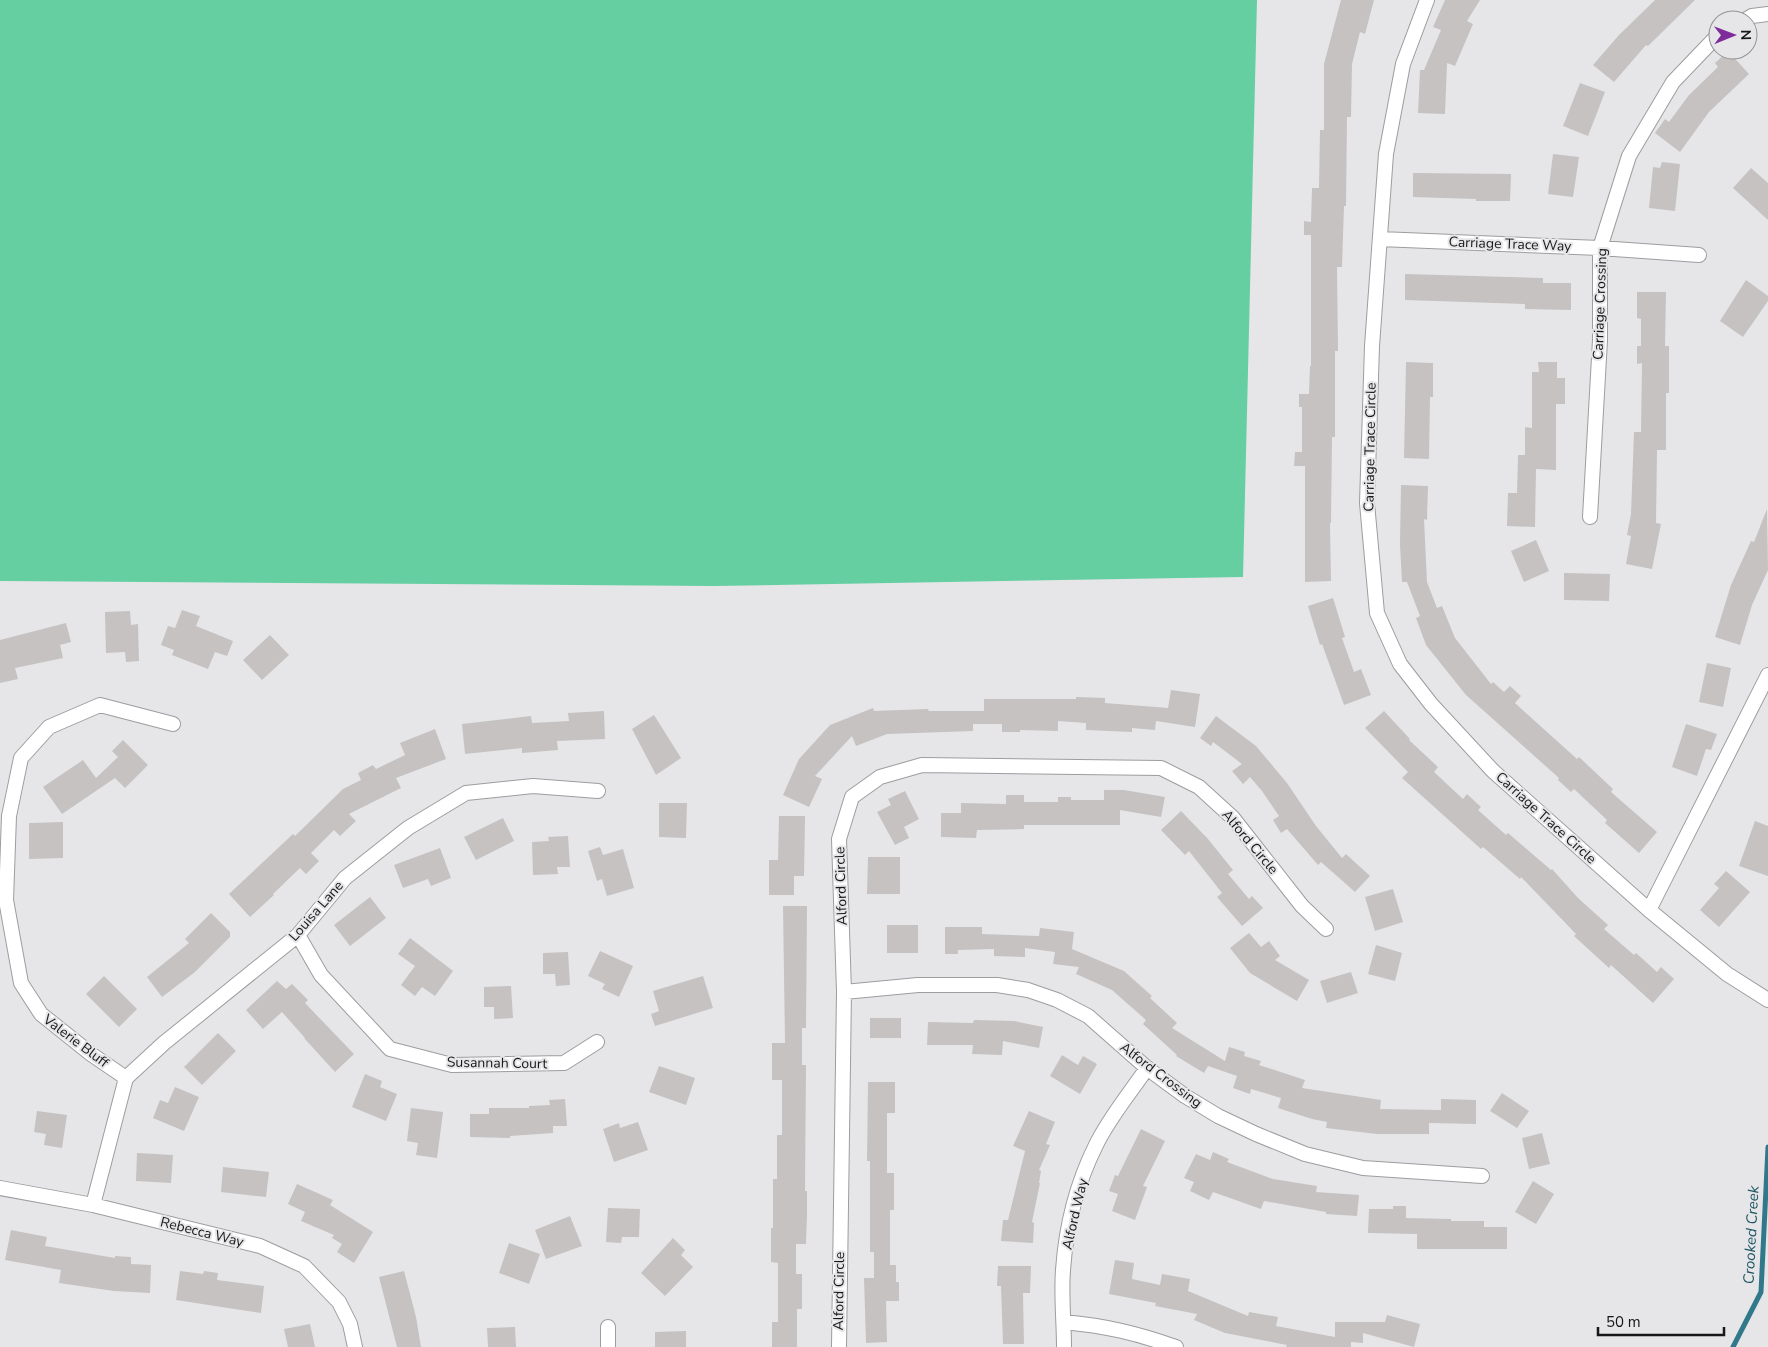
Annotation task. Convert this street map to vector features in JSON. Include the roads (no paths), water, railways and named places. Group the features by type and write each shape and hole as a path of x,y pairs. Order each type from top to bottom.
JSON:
{"street":[{"name":"Carriage Trace Circle","path":"1427,0 1403,64 1386,154 1372,346 1367,503 1377,613 1400,664 1431,704 1493,771 1649,910 1727,974 1768,1000"},
{"name":"Carriage Crossing","path":"1590,517 1600,340 1600,248 1629,156 1673,82 1708,45"},
{"name":"Carriage Trace Way","path":"1380,239 1600,248 1699,255"},
{"path":"1649,910 1768,675"},
{"name":"Valerie Bluff","path":"126,1078 91,1054 41,1014 22,983 6,900 9,816 22,758 49,727 100,705 173,724"},
{"name":"Alford Circle","path":"839,1347 844,992 839,839 852,797 880,777 922,766 1161,768 1199,787 1233,818 1302,906 1326,929"},
{"name":"Louisa Lane","path":"126,1078 164,1044 298,935 345,878 408,828 466,793 532,786 598,791"},
{"name":"Susannah Court","path":"298,935 321,975 390,1049 452,1065 564,1064 597,1042"},
{"name":"Alford Crossing","path":"844,992 918,985 997,985 1028,990 1057,1000 1088,1016 1147,1068 1185,1096 1218,1116 1306,1154 1363,1168 1482,1176"},
{"name":"Alford Way","path":"1064,1347 1063,1271 1068,1230 1081,1180 1096,1144 1117,1110 1147,1068"},
{"path":"93,1205 126,1078"},
{"name":"Rebecca Way","path":"0,1188 93,1205 260,1246 304,1266 338,1302 350,1324 355,1347"},
{"path":"1064,1322 1100,1325 1132,1332 1176,1347"},
{"path":"608,1327 608,1347"}],"waterway":[{"name":"Crooked Creek","path":"1733,1347 1761,1292 1768,1147"}]}
